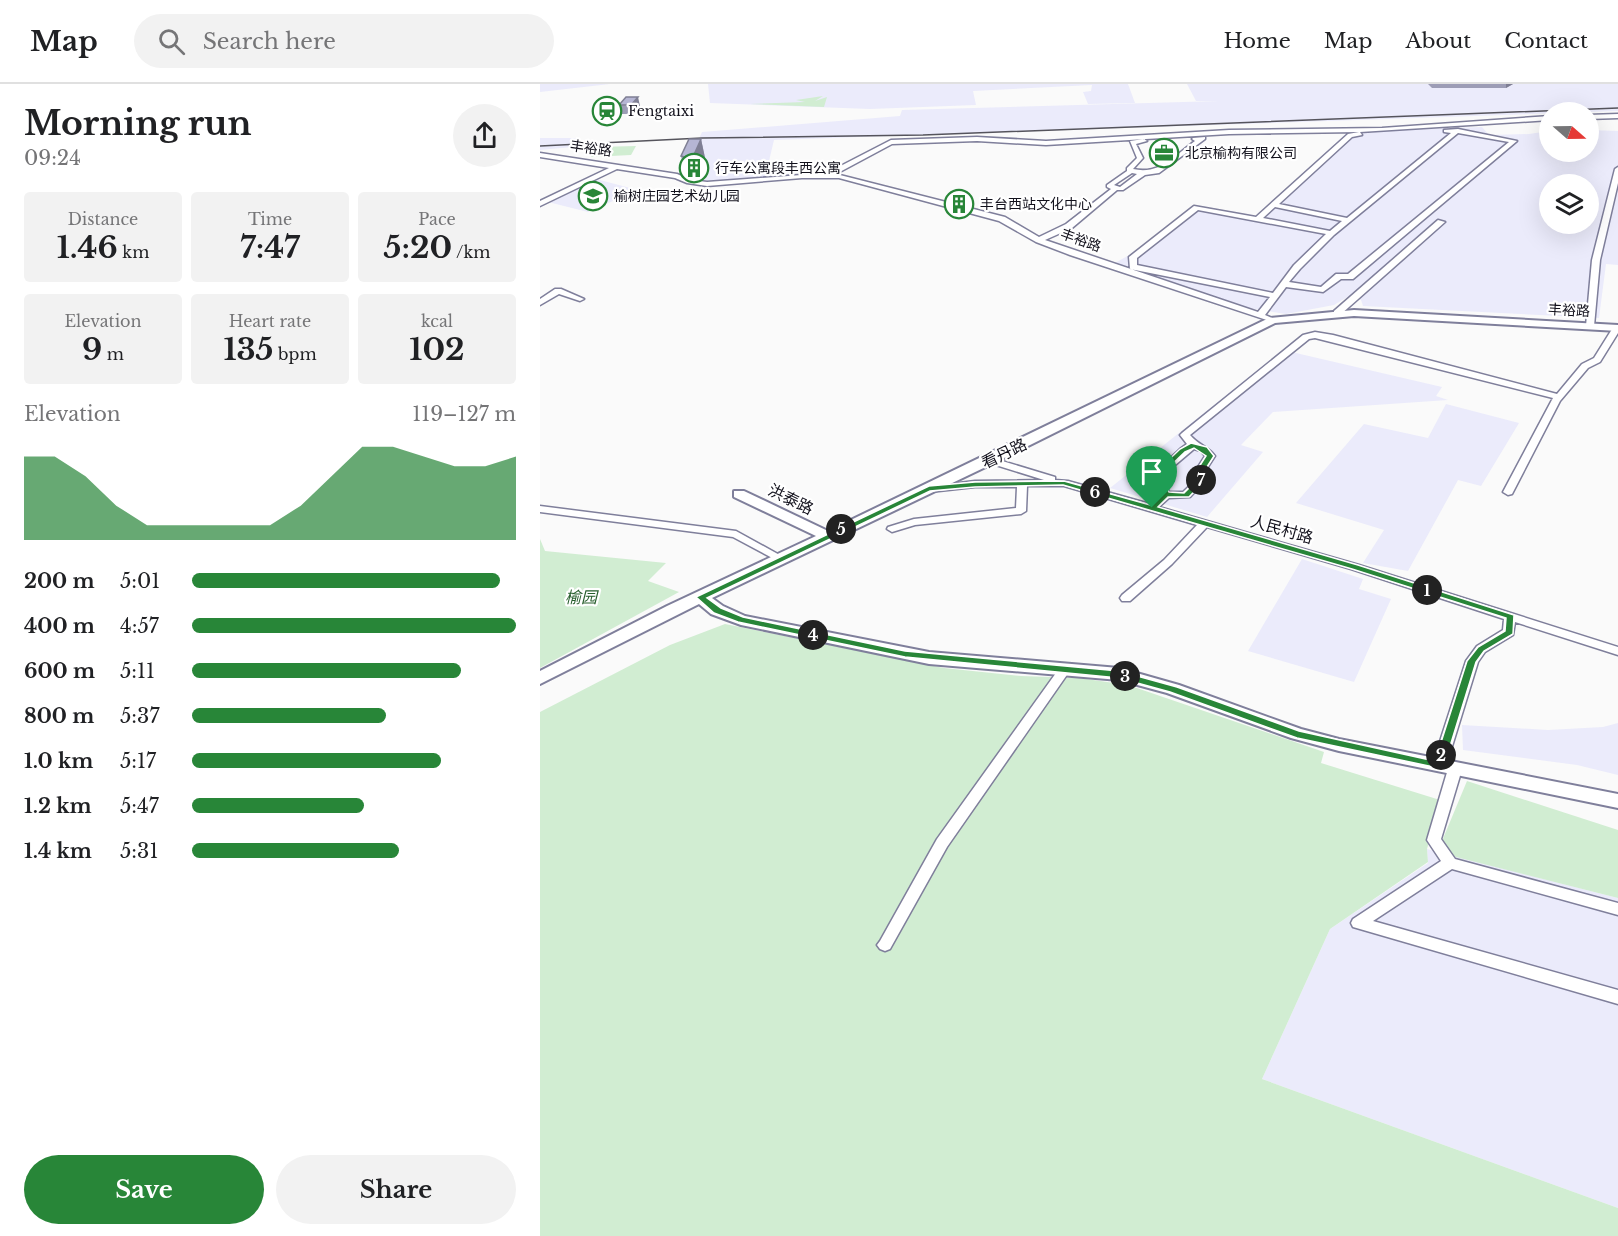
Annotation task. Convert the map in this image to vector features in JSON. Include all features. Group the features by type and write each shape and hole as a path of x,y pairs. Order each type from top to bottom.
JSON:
{"street":[{"path":"1599,117 1618,116"},
{"path":"829,175 891,142 977,139 1046,143 1218,132 1382,130 1539,119"},
{"path":"1266,318 1276,296 1297,267 1331,233 1456,131"},
{"path":"1259,218 1350,135 1456,131 1514,141 1350,277 1339,276 1323,290 1285,284"},
{"path":"1131,171 1129,169 1140,158 1132,142 1203,138 1157,172 1131,171 1109,186 1121,189 1143,173"},
{"name":"丰裕路","path":"540,155 677,176 693,183 727,183 829,175 1002,219 1039,240 1266,318 1337,313 1617,328"},
{"path":"540,204 615,167"},
{"path":"1590,326 1596,260 1618,169"},
{"path":"1039,240 1069,226 1116,188"},
{"path":"1274,204 1348,220"},
{"path":"1276,296 1133,267 1133,257 1197,207 1331,233"},
{"path":"1337,313 1441,222"},
{"path":"540,303 558,291 580,298"},
{"name":"看丹路","path":"540,678 780,558 989,460 1266,318"},
{"path":"1508,492 1559,397 1584,366 1597,360 1617,328"},
{"path":"1152,508 1166,495 1186,495 1205,476 1201,470 1210,456 1204,449 1193,445 1185,435 1306,337 1315,335 1490,377 1559,397"},
{"path":"1166,495 1156,476 1183,451 1193,445"},
{"path":"989,460 1064,483"},
{"path":"892,529 914,522 1022,511 1022,483"},
{"name":"人民村路","path":"929,489 1022,483 1064,483 1355,567 1618,651"},
{"name":"洪泰路","path":"739,494 827,536"},
{"path":"540,509 736,534 780,558"},
{"path":"1126,598 1168,562 1204,523"},
{"path":"706,595 717,610 741,620 905,654 1119,674 1147,681 1297,734 1618,801"},
{"path":"706,595 732,609 917,649 1137,671 1308,729 1444,765 1520,771 1618,791"},
{"path":"1510,617 1509,632 1481,649 1472,661 1444,765 1434,840 1450,863 1618,909"},
{"path":"885,945 942,843 1065,669"},
{"path":"1450,863 1358,923 1618,997"}],"shaded area":[{"path":"540,84 610,84 540,92"},
{"path":"708,84 1128,84 1135,103 1088,104 1083,92 1091,91 1092,85 973,91 976,105 870,109 710,103"},
{"path":"1187,84 1618,84 1618,111 1599,112 1599,102 1539,102 1539,114 774,140 765,178 691,182 681,178 702,132 900,116 902,110 1219,101 1196,101"},
{"path":"1482,127 1489,135 1539,132 1539,162 1599,162 1599,130 1618,131 1618,265 1606,264 1599,318 1363,306 1361,300 1349,296 1334,305 1286,314 1249,308 1113,264 1133,253 1196,205 1256,216 1349,131"},
{"path":"540,138 576,138 583,146 540,150"},
{"name":"榆树庄园艺术幼儿园","path":"596,179 638,190 588,212 548,202"},
{"path":"1283,350 1442,387 1436,396 1448,400 1273,412 1241,445 1263,452 1207,517 1110,488"},
{"path":"1446,404 1519,423 1481,486 1458,480 1408,571 1363,563 1384,530 1296,503 1364,424 1428,438"},
{"path":"1302,559 1363,579 1359,589 1391,599 1354,682 1248,651"},
{"path":"1618,723 1618,775 1577,765 1463,750 1462,725 1548,730 1603,727"},
{"path":"1427,849 1618,898 1618,1208 1262,1079 1330,929 1428,863"}],"green space":[{"path":"823,96 815,101 827,97 824,107 750,104 805,102 796,100"},
{"path":"636,146 631,155 591,157 596,147"},
{"name":"榆园","path":"540,539 545,551 666,563 648,581 679,592 540,668"},
{"path":"725,624 944,668 1021,676 1079,678 1128,685 1324,752 1321,763 1440,800 1427,849 1428,862 1330,929 1262,1079 1618,1208 1618,1236 540,1236 540,712 670,645"},
{"path":"1467,781 1618,830 1618,898 1452,856 1442,841"}],"building":[{"path":"626,97 638,97 631,105 619,105"},
{"path":"689,139 701,139 692,159 681,156"}],"railway":[{"path":"540,146 702,138 923,135 1618,108"}],"place":[{"name":"Fengtaixi","path":"607,111"},
{"name":"北京榆构有限公司","path":"1164,153"},
{"name":"行车公寓段丰西公寓","path":"694,168"},
{"name":"榆树庄园艺术幼儿园","path":"593,196"},
{"name":"丰台西站文化中心","path":"959,204"}],"route":[{"path":"1152,508 1161,500 1166,495 1186,495 1205,476 1201,470 1209,461 1210,456 1204,449 1193,445 1183,451 1156,476 1166,495 1152,508 1064,483 975,484 929,489 701,597 717,610 741,620 905,654 969,662 1119,674 1173,689 1297,734 1439,766 1472,661 1481,649 1509,632 1510,617 1355,567 1152,508"}]}
